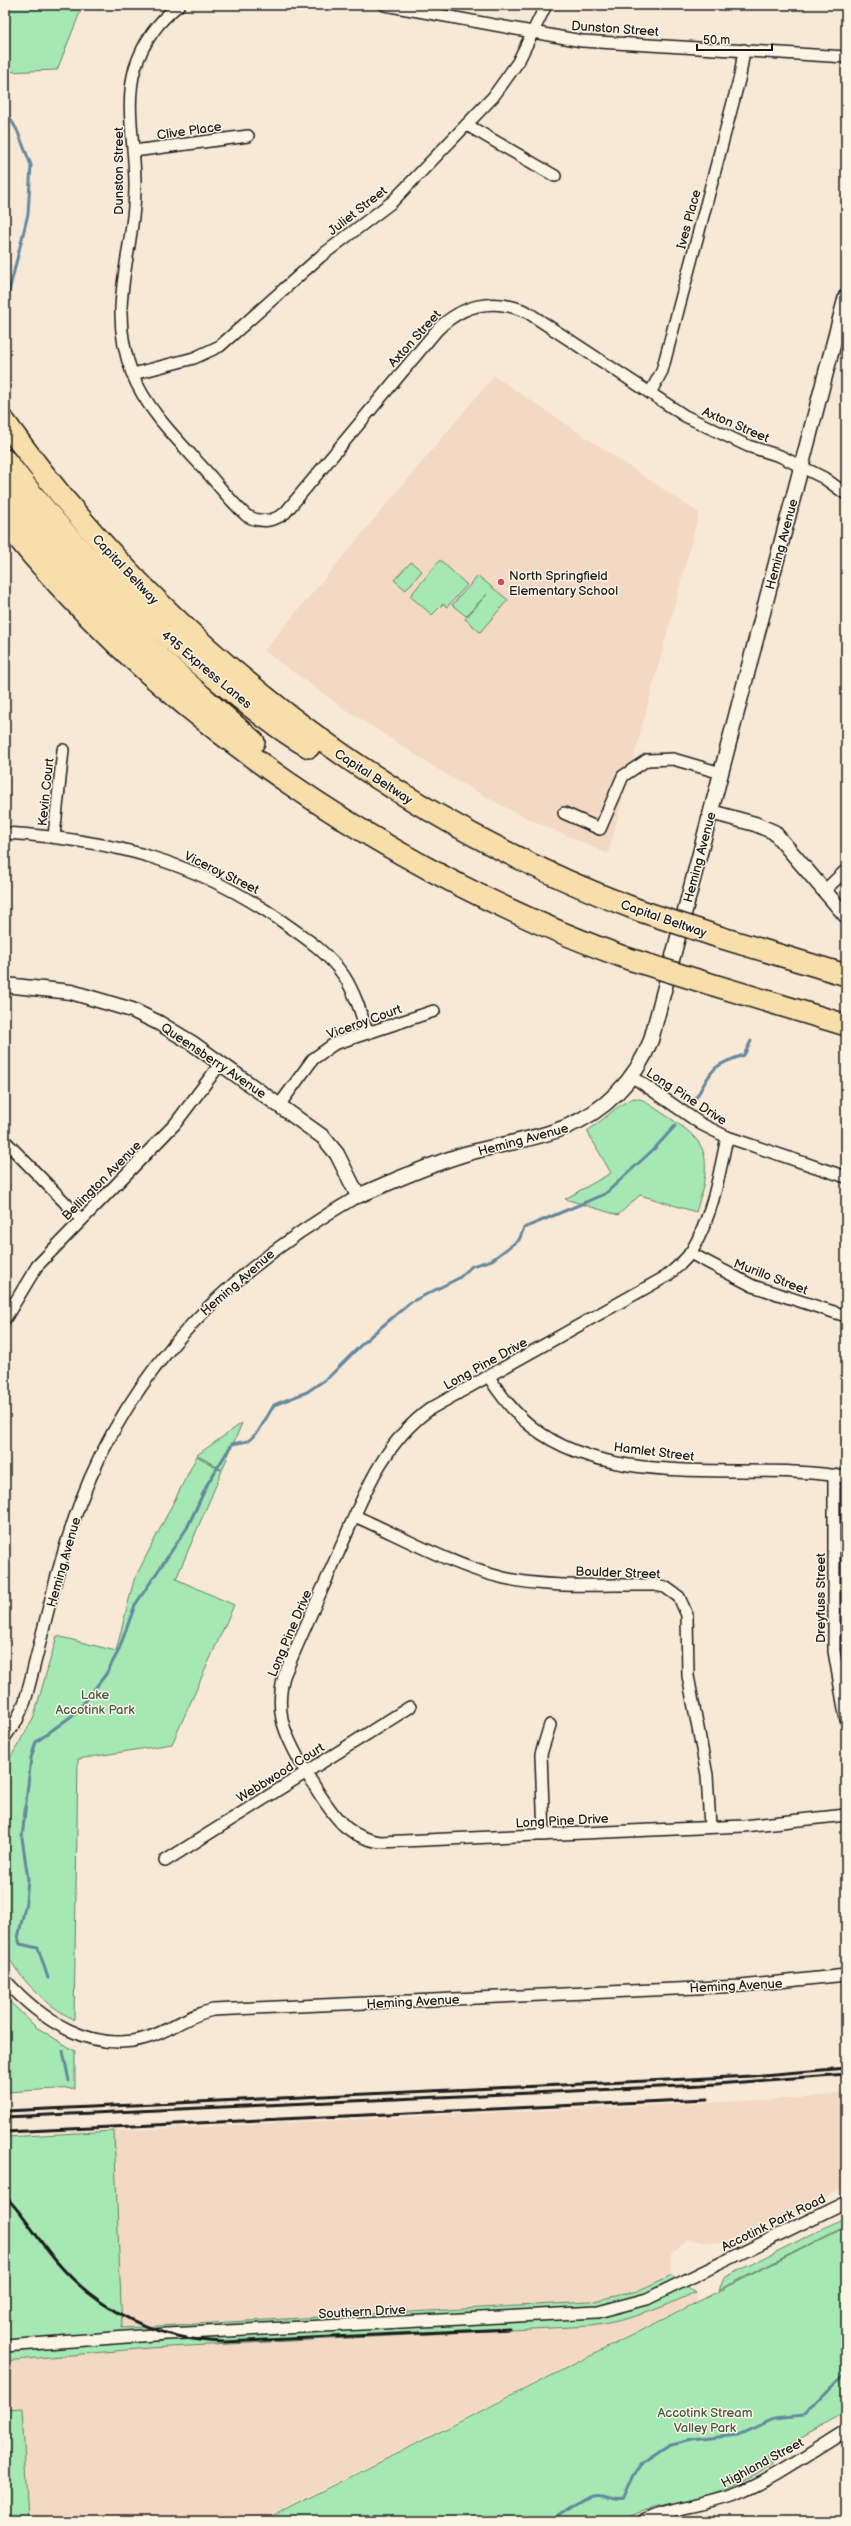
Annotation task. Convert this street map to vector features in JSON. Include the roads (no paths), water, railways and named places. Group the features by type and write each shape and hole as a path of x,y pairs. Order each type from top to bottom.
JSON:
{"highway":[{"name":"Capital Beltway","path":"5,422 28,454 98,539 146,591 197,641 253,689 339,754 452,824 553,875 640,911 719,937 846,975"},
{"name":"495 Express Lanes","path":"5,460 74,544 144,614 234,694 300,741 452,824"},
{"name":"495 Express Lanes","path":"5,492 65,564 107,608 267,753 380,840"},
{"path":"5,522 80,608 146,672 219,732 283,778 380,840 446,878 492,902 580,940 629,959 846,1025"}],"street":[{"name":"Dunston Street","path":"133,374 125,351 120,307 133,213 134,151 131,98 135,69 149,38 164,18 179,5"},
{"name":"Dunston Street","path":"386,5 582,41 846,57"},
{"name":"Juliet Street","path":"133,374 194,358 220,346 321,256 392,202 493,97 508,77 546,5"},
{"name":"Ives Place","path":"650,393 662,371 740,76 744,50"},
{"path":"467,125 555,176"},
{"name":"Clive Place","path":"134,151 248,136"},
{"name":"Heming Avenue","path":"5,1735 17,1720 25,1701 80,1503 104,1448 135,1395 184,1331 235,1281 294,1235 358,1196 446,1160 489,1147 552,1133 575,1125 604,1107 633,1077 651,1040 846,296"},
{"name":"Axton Street","path":"133,374 150,406 242,512 254,520 263,521 276,519 285,513 437,330 454,315 476,305 497,304 527,312 650,393 712,431 748,446 780,456 824,478 846,494"},
{"name":"Kevin Court","path":"54,836 63,750"},
{"path":"564,813 600,830 623,776 647,760 673,759 721,773"},
{"path":"711,812 755,824 774,832 846,916"},
{"name":"Viceroy Street","path":"5,833 54,836 106,844 162,860 211,879 260,906 314,944 335,963 353,992 367,1032"},
{"path":"824,890 846,870"},
{"name":"Queensberry Avenue","path":"5,985 71,992 132,1010 160,1023 280,1104 329,1143 344,1166 358,1196"},
{"name":"Viceroy Court","path":"280,1104 308,1065 320,1053 334,1044 434,1011"},
{"name":"Bellington Avenue","path":"5,1319 37,1266 81,1219 144,1158 175,1124 221,1063"},
{"name":"Long Pine Drive","path":"633,1077 701,1124 727,1137 846,1177"},
{"name":"Long Pine Drive","path":"727,1137 709,1210 690,1253 667,1276 655,1285 430,1410 405,1430 379,1466 355,1516 281,1687 281,1707 285,1730 292,1748 340,1821 353,1833 370,1840 389,1842 710,1828 792,1822 846,1815"},
{"path":"5,1141 81,1219"},
{"name":"Murillo Street","path":"690,1253 753,1286 846,1316"},
{"name":"Hamlet Street","path":"488,1377 505,1402 531,1426 558,1443 588,1456 667,1469 834,1475 846,1477"},
{"name":"Dreyfuss Street","path":"834,1475 834,1651 846,1720"},
{"name":"Boulder Street","path":"355,1516 469,1567 503,1578 540,1583 655,1585 673,1591 682,1602 687,1615 688,1676 707,1775 710,1828"},
{"name":"Webbwood Court","path":"165,1861 410,1707"},
{"path":"544,1835 541,1754 545,1735 550,1725"},
{"name":"Heming Avenue","path":"5,1980 28,2003 56,2023 86,2037 114,2042 146,2038 188,2017 214,2010 741,1986 846,1975"},
{"name":"Accotink Park Road","path":"711,2266 846,2202"},
{"name":"Southern Drive","path":"5,2346 160,2334 598,2312 647,2299 711,2266"},
{"name":"Highland Street","path":"642,2521 709,2504 736,2494 845,2434"}],"waterway":[{"path":"5,110 17,130 31,165 28,214 5,308"},
{"path":"696,1098 714,1070 725,1062 744,1055 751,1041"},
{"path":"48,1978 38,1948 20,1944 18,1938 26,1902 28,1879 22,1838 31,1758 36,1742 77,1712 106,1674 118,1652 135,1605 187,1528 208,1483 232,1444 248,1441 258,1432 274,1405 307,1392 329,1377 366,1340 411,1302 459,1278 472,1266 492,1260 519,1240 524,1228 605,1194 655,1148 675,1126"},
{"path":"63,2051 69,2081"},
{"path":"549,2521 589,2496 597,2494 619,2499 623,2498 633,2475 641,2464 668,2446 691,2440 738,2435 774,2419 803,2416 846,2372"}],"railway":[{"path":"5,2111 752,2076 846,2068"},
{"path":"5,2117 703,2085 846,2074"},
{"path":"5,2132 707,2099"},
{"path":"5,2196 56,2261 91,2295 111,2309 131,2320 176,2336 224,2342 509,2329"}],"place":[{"name":"North Springfield Elementary School","path":"501,582"}],"park label":[{"name":"Lake Accotink Park","path":"95,1702"},
{"name":"Accotink Stream Valley Park","path":"705,2420"}]}
